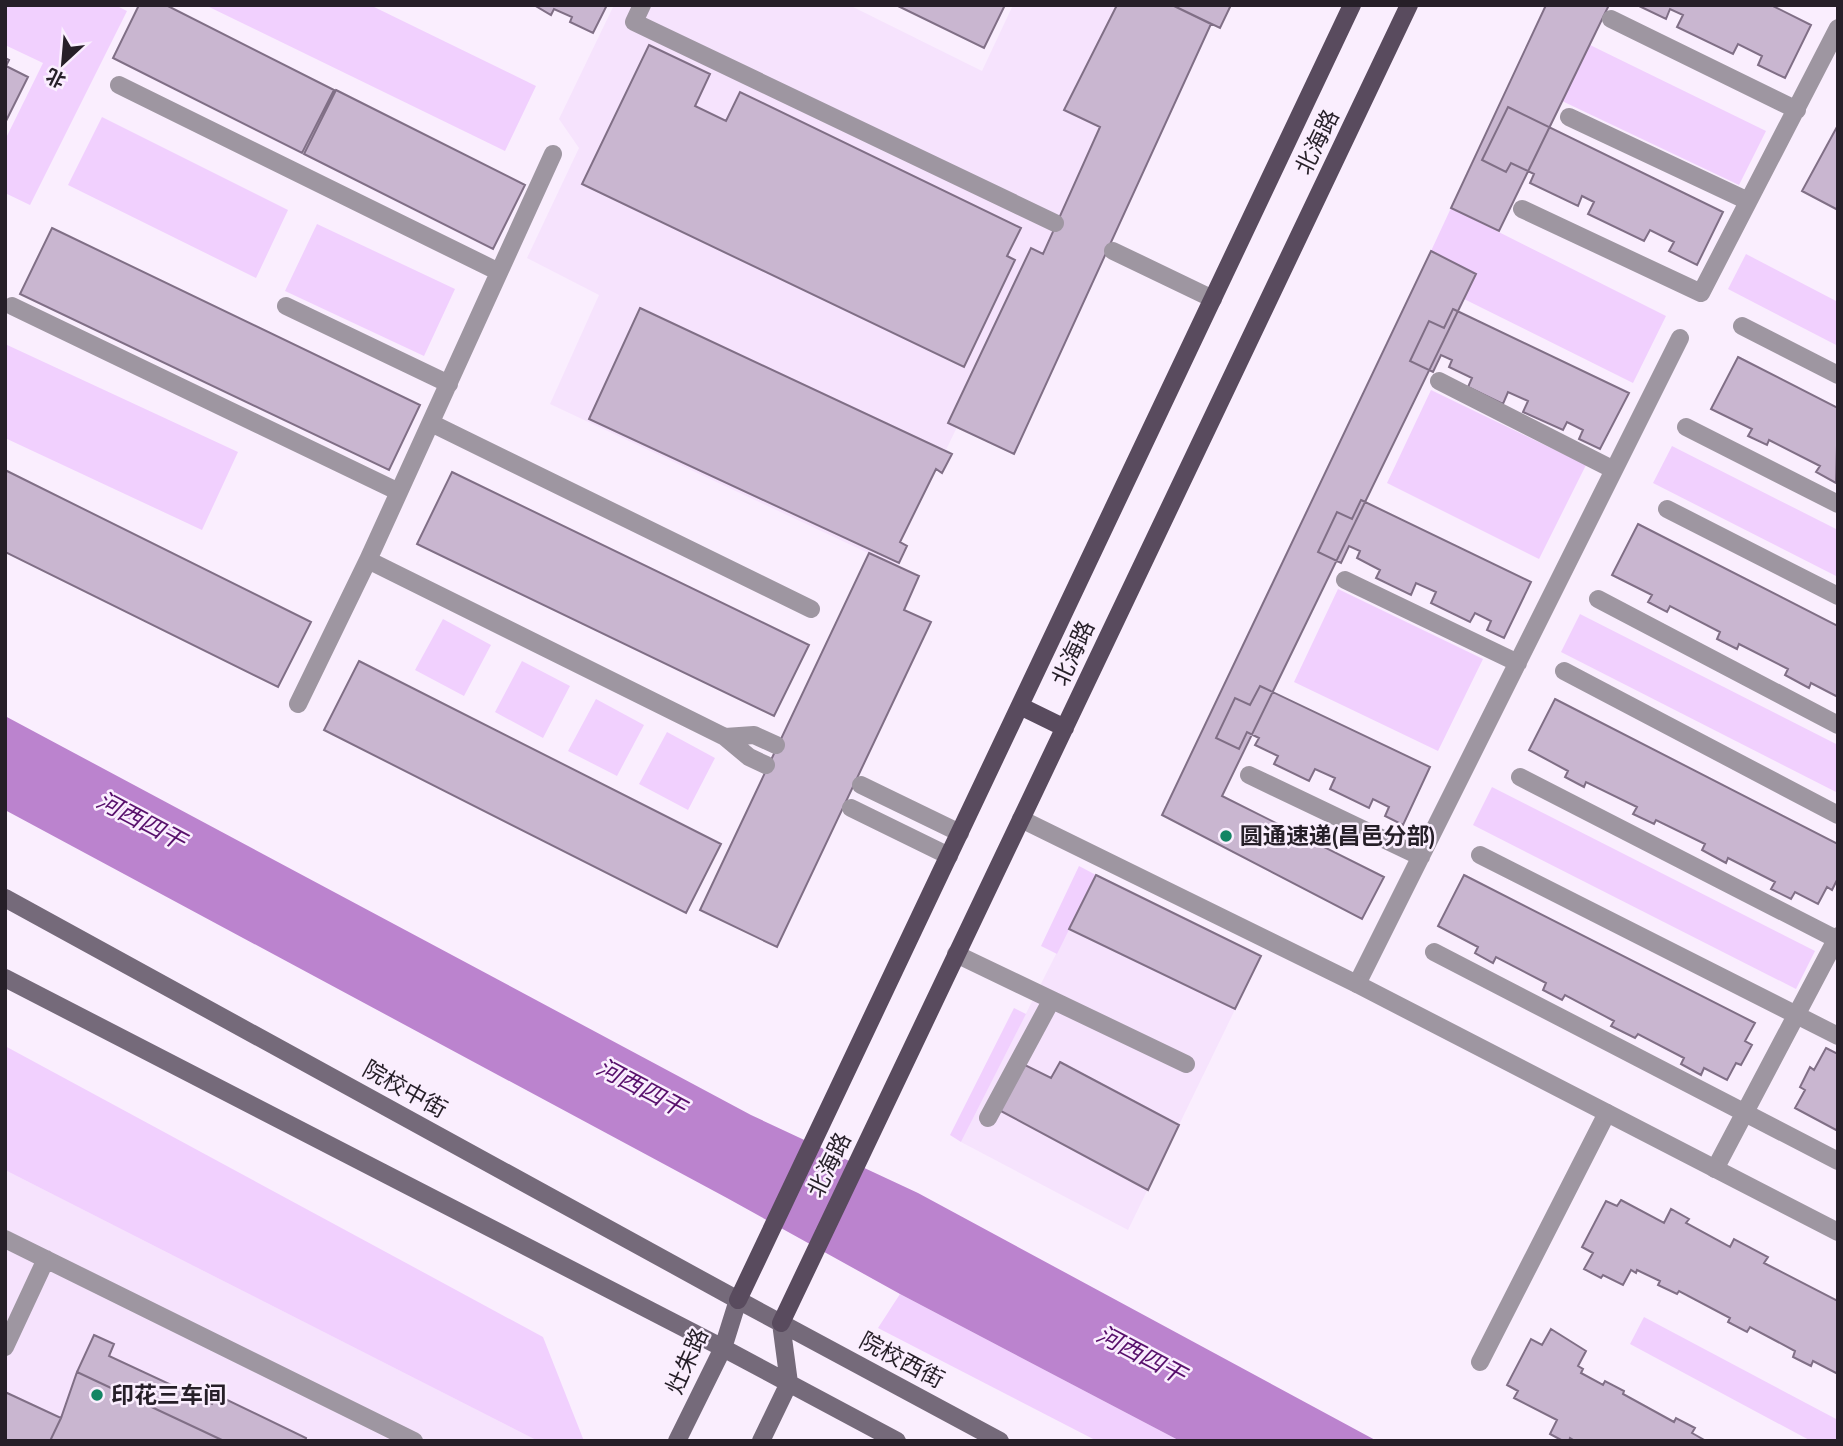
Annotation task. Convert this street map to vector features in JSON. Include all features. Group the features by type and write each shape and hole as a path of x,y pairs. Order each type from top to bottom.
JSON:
{"main road":[{"name":"北海路","path":"738,1300 1352,5"},
{"name":"北海路","path":"781,1323 1409,5"},
{"path":"1020,706 1065,728"},
{"name":"院校中街","path":"5,898 781,1323"},
{"path":"5,978 723,1348 897,1441"},
{"name":"灶朱路","path":"677,1441 723,1348 738,1300"},
{"path":"761,1441 789,1383 781,1323"},
{"name":"院校西街","path":"781,1323 1000,1441"}],"street":[{"path":"642,5 634,22 1055,223"},
{"path":"1611,19 1797,110"},
{"path":"1522,209 1700,293 1838,28"},
{"path":"119,85 499,272"},
{"path":"1569,117 1748,201"},
{"path":"298,705 368,560 553,154"},
{"path":"1113,251 1213,299"},
{"path":"12,306 399,492"},
{"path":"286,306 449,384"},
{"path":"1742,326 1838,375"},
{"path":"1357,984 1680,338"},
{"path":"1438,381 1614,470"},
{"path":"431,423 811,610"},
{"path":"1686,427 1838,503"},
{"path":"1667,509 1838,596"},
{"path":"368,560 725,737 749,757 766,765"},
{"path":"1345,580 1518,663"},
{"path":"1598,599 1838,725"},
{"path":"1564,671 1838,815"},
{"path":"725,737 754,735 776,745"},
{"path":"1249,775 1420,857"},
{"path":"1520,777 1837,938 1715,1169"},
{"path":"861,785 960,833"},
{"path":"851,808 949,856"},
{"path":"1021,819 1357,984 1838,1231"},
{"path":"1480,855 1838,1036"},
{"path":"1434,952 1838,1161"},
{"path":"956,954 1186,1065"},
{"path":"988,1118 1051,1001"},
{"path":"1480,1362 1607,1113"},
{"path":"5,1239 414,1441"},
{"path":"5,1347 46,1259"}],"shaded area":[{"path":"5,5 115,5 127,11 30,205 5,193 5,140 43,63 5,45"},
{"path":"205,5 370,5 536,86 505,151"},
{"path":"614,5 849,5 982,71 1013,5 1173,5 1211,24 1014,454 957,427 946,450 952,454 942,473 935,470 900,542 907,546 898,567 550,404 599,295 527,258 579,148 559,119"},
{"path":"1590,45 1766,131 1739,185 1562,101"},
{"path":"102,117 288,210 256,278 68,185"},
{"path":"1451,208 1666,316 1633,383 1464,299 1476,274 1431,251"},
{"path":"317,224 455,289 424,356 285,291"},
{"path":"1746,254 1838,302 1838,346 1728,289"},
{"path":"5,344 238,452 202,530 5,438"},
{"path":"1431,390 1586,465 1539,559 1387,483"},
{"path":"1672,446 1838,530 1838,577 1653,483"},
{"path":"1338,589 1483,659 1438,751 1294,682"},
{"path":"1580,614 1838,745 1838,793 1561,652"},
{"path":"443,619 491,645 464,696 415,670"},
{"path":"522,661 570,686 543,738 495,712"},
{"path":"596,699 644,725 617,776 568,751"},
{"path":"667,732 715,758 688,810 639,784"},
{"path":"1492,787 1815,951 1796,989 1473,825"},
{"path":"1079,866 1096,875 1057,954 1041,946"},
{"path":"1096,875 1261,956 1128,1230 961,1142"},
{"path":"1014,1008 1026,1014 961,1142 950,1135"},
{"path":"5,1046 543,1337 584,1441 538,1441 5,1170"},
{"path":"5,1170 538,1441 5,1441"},
{"path":"900,1294 1180,1441 1097,1441 878,1328"},
{"path":"1644,1317 1838,1420 1838,1441 1811,1441 1630,1344"}],"water":[{"name":"河西四干","path":"5,716 751,1115 918,1193 1377,1441 1180,1441 900,1294 727,1198 5,810"}],"building":[{"path":"139,5 166,5 334,90 302,153 113,58"},
{"path":"534,5 607,5 593,33 570,22 572,17 554,9 551,15"},
{"path":"896,5 1005,5 984,48"},
{"path":"1117,5 1172,5 1211,24 1014,454 948,423 1031,248 1043,254 1100,127 1064,110"},
{"path":"1172,5 1231,5 1220,28"},
{"path":"1546,5 1609,5 1499,231 1451,208"},
{"path":"1637,5 1771,5 1811,25 1785,78 1758,65 1762,56 1738,44 1733,54 1677,27 1683,15 1670,9 1666,19"},
{"path":"649,45 710,74 695,106 726,121 740,92 1021,228 1007,256 1015,260 964,367 582,184"},
{"path":"5,58 9,60 6,66 28,77 5,123"},
{"path":"336,90 525,185 493,249 304,154"},
{"path":"1508,107 1723,212 1697,265 1669,251 1674,242 1650,230 1644,241 1588,214 1594,202 1582,196 1578,206 1530,183 1534,174 1511,163 1506,172 1482,160"},
{"path":"1838,125 1838,210 1802,191"},
{"path":"52,228 420,405 389,470 20,294"},
{"path":"1431,251 1476,274 1222,796 1384,877 1362,919 1162,815"},
{"path":"640,308 952,454 942,473 936,469 900,542 907,546 899,563 589,419"},
{"path":"1453,309 1629,393 1600,449 1579,439 1583,430 1567,422 1563,430 1523,412 1528,401 1508,392 1503,404 1468,387 1472,378 1449,367 1452,360 1441,355 1433,372 1410,361 1429,321 1444,328"},
{"path":"1738,357 1838,408 1836,483 1816,472 1820,466 1769,440 1767,445 1748,436 1752,429 1711,409"},
{"path":"5,470 311,622 278,687 5,552"},
{"path":"452,472 809,645 774,716 417,544"},
{"path":"1361,500 1531,582 1504,638 1487,630 1491,621 1475,613 1470,622 1431,603 1436,592 1416,583 1411,595 1376,578 1380,570 1357,558 1360,551 1349,546 1341,563 1318,552 1337,512 1352,519"},
{"path":"1638,524 1838,626 1838,697 1811,683 1809,688 1785,675 1788,669 1739,644 1737,649 1717,639 1720,632 1670,606 1667,612 1648,602 1652,595 1612,575"},
{"path":"869,553 919,576 904,610 931,622 777,947 700,910"},
{"path":"359,661 721,844 686,913 324,730"},
{"path":"1260,686 1430,767 1403,825 1385,816 1389,807 1373,799 1369,808 1330,789 1335,778 1315,769 1309,781 1274,764 1278,756 1255,745 1259,738 1247,732 1239,749 1216,738 1235,698 1250,705"},
{"path":"1555,699 1838,844 1838,878 1832,890 1827,887 1818,904 1795,892 1791,899 1771,889 1775,882 1728,858 1726,863 1702,850 1705,844 1656,820 1654,824 1633,814 1637,807 1586,782 1584,787 1565,777 1568,771 1529,750"},
{"path":"1096,875 1261,956 1235,1009 1069,929"},
{"path":"1464,875 1755,1023 1745,1041 1752,1045 1741,1065 1736,1063 1727,1080 1704,1068 1701,1075 1681,1064 1684,1058 1638,1034 1635,1038 1611,1026 1614,1021 1565,995 1562,1000 1543,990 1546,983 1496,957 1493,963 1475,953 1478,947 1438,926"},
{"path":"1826,1048 1838,1054 1838,1131 1795,1108 1805,1090 1800,1087 1810,1067 1814,1070"},
{"path":"1060,1062 1179,1125 1148,1190 999,1110 1023,1064 1051,1078"},
{"path":"1621,1200 1664,1223 1671,1209 1689,1219 1686,1223 1730,1247 1734,1239 1768,1257 1764,1263 1838,1301 1838,1374 1813,1361 1811,1366 1793,1357 1795,1351 1750,1327 1747,1332 1728,1322 1730,1318 1679,1291 1677,1294 1658,1285 1660,1281 1637,1270 1636,1273 1631,1270 1623,1285 1584,1269 1593,1253 1582,1247 1606,1201 1617,1206"},
{"path":"1551,1329 1586,1351 1578,1366 1583,1369 1581,1373 1603,1385 1605,1381 1624,1391 1623,1394 1674,1422 1676,1418 1695,1428 1692,1433 1706,1441 1575,1441 1570,1438 1569,1441 1563,1441 1550,1434 1557,1420 1514,1398 1518,1391 1507,1385 1531,1339 1542,1345"},
{"path":"94,1335 114,1344 109,1356 212,1404 217,1395 306,1438 305,1441 224,1441 77,1372"},
{"name":"印花三车间","path":"77,1372 224,1441 50,1441"},
{"path":"5,1392 61,1418 50,1441 5,1441"}],"place":[{"name":"圆通速递(昌邑分部)","path":"1226,836"},
{"name":"印花三车间","path":"97,1395"}]}
